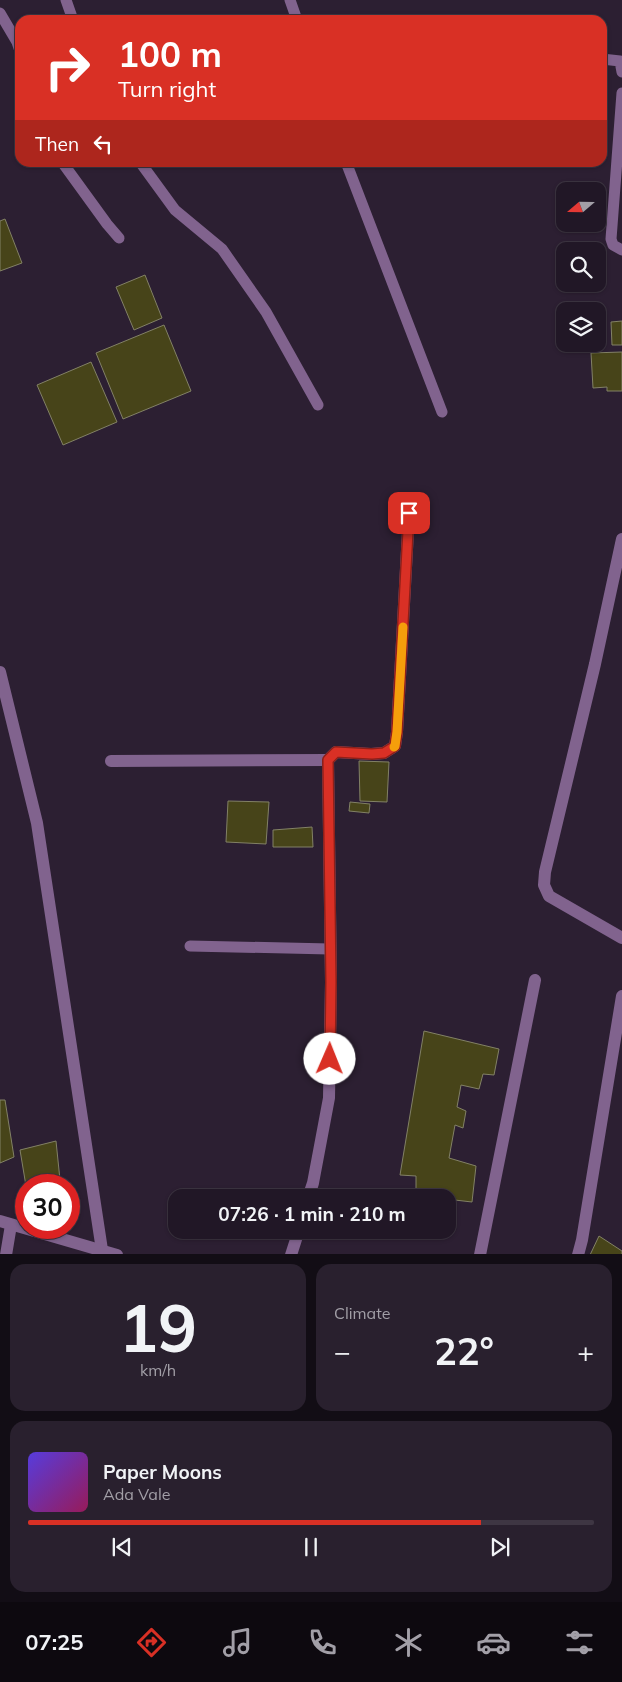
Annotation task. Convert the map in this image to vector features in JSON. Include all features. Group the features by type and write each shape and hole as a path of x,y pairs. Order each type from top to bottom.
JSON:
{"street":[{"path":"111,760 328,760 336,752 384,753 395,746 409,513"},
{"path":"622,538 595,664 544,872 544,885 549,896 622,938"},
{"path":"0,672 37,823 102,1250"},
{"path":"310,1189 329,1098 328,760"},
{"path":"480,1254 535,980"},
{"path":"578,1254 582,1240 622,996"},
{"path":"6,1254 5,1223 118,1254"},
{"path":"291,1254 295,1239"}],"lane":[{"path":"66,0 71,15"},
{"path":"290,0 295,15"},
{"path":"0,13 15,40"},
{"path":"607,60 620,61 622,72"},
{"path":"622,94 611,239 613,244 622,250"},
{"path":"66,167 119,238"},
{"path":"144,167 175,210 222,249 266,312 318,405"},
{"path":"348,167 442,412"},
{"path":"190,946 330,949"}],"building":[{"path":"5,219 22,263 0,271 0,221"},
{"path":"145,275 162,318 134,330 116,287"},
{"path":"622,321 622,345 612,345 611,322"},
{"path":"164,325 191,391 123,419 96,353"},
{"path":"622,352 622,391 607,391 607,387 593,388 591,353"},
{"path":"91,362 117,422 63,445 37,385"},
{"path":"359,761 389,762 387,802 360,801"},
{"path":"228,801 269,802 266,844 226,842"},
{"path":"350,802 370,804 369,813 349,811"},
{"path":"312,827 313,847 273,847 273,830"},
{"path":"424,1031 499,1049 494,1075 483,1074 479,1089 461,1085 457,1107 466,1111 463,1128 455,1125 449,1158 476,1166 472,1202 456,1200 456,1189 416,1189 416,1176 400,1175"},
{"path":"0,1100 5,1100 14,1157 0,1163"},
{"path":"56,1141 59,1174 24,1174 20,1150"},
{"path":"599,1236 622,1251 622,1254 590,1254"}],"slow traffic":[{"path":"394,747 397,732 403,627"}],"route":[{"path":"330,1059 331,982 328,760 336,752 384,753 395,746 409,513"}]}
